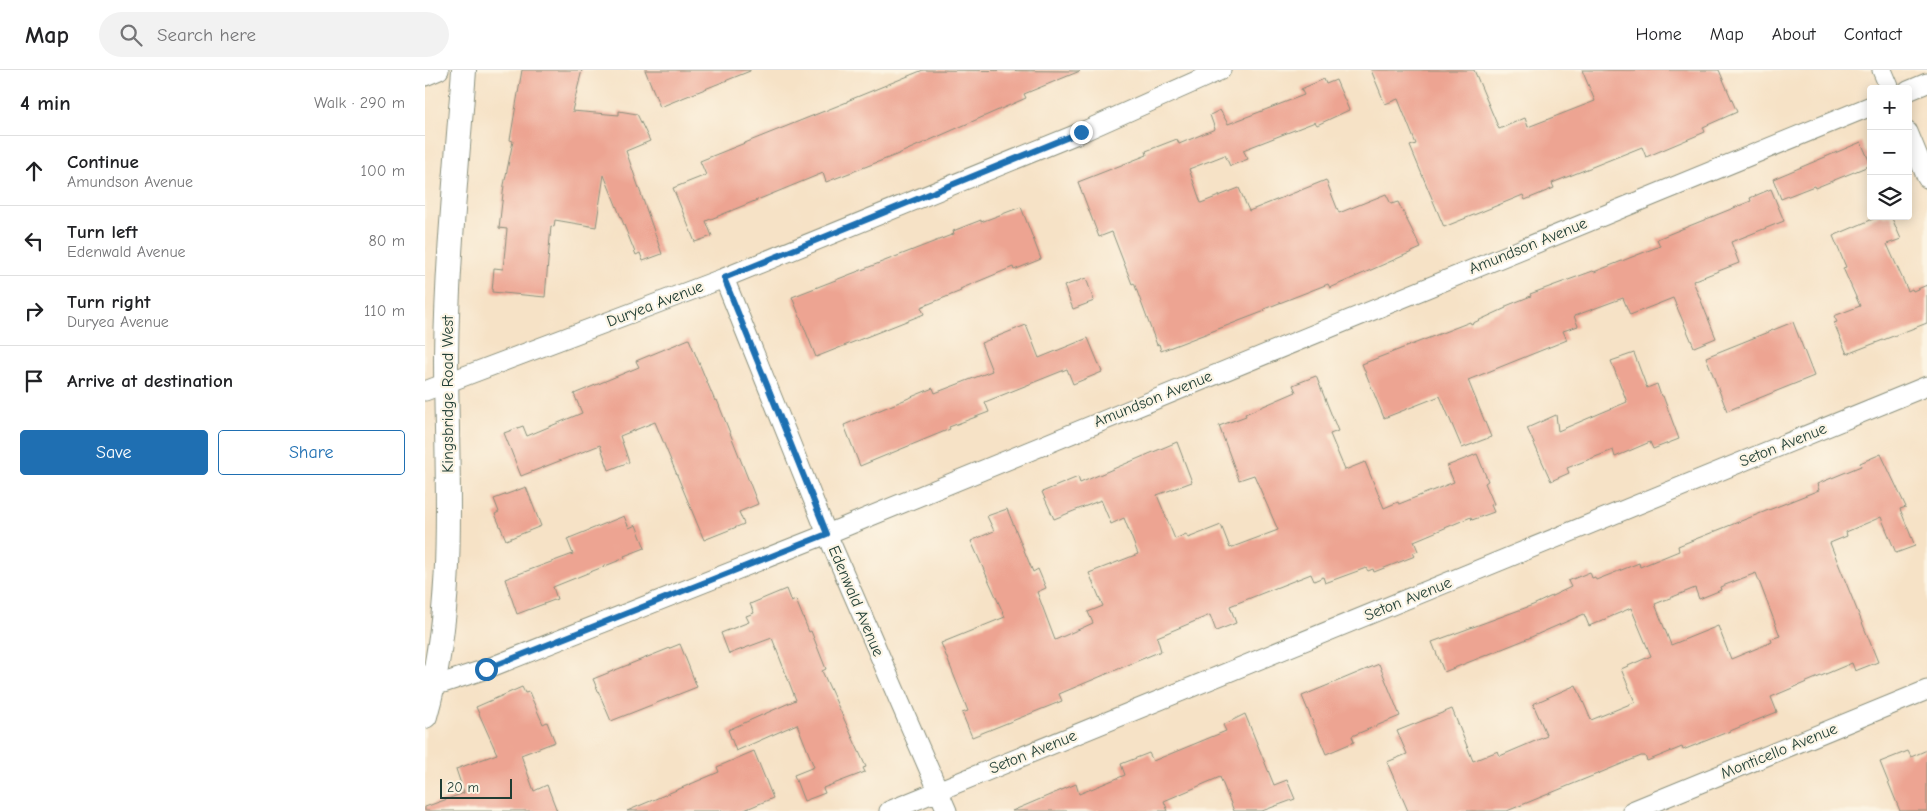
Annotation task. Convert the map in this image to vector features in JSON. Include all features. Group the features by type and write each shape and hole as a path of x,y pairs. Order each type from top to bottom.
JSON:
{"street":[{"path":"425,76 439,70"},
{"name":"Kingsbridge Road West","path":"425,716 434,686 443,626 448,557 447,311 464,70"},
{"path":"1882,70 1888,85"},
{"name":"Duryea Avenue","path":"425,391 724,278 1081,132 1215,71"},
{"path":"1912,89 1927,83"},
{"name":"Amundson Avenue","path":"434,686 486,669 827,534 1867,108"},
{"path":"1912,142 1927,178"},
{"name":"Edenwald Avenue","path":"724,278 827,534 947,811"},
{"name":"Seton Avenue","path":"889,811 1927,386"},
{"name":"Monticello Avenue","path":"1632,811 1927,690"}],"building":[{"path":"522,70 582,70 572,111 619,115 619,111 637,114 650,141 626,151 662,254 643,261 640,253 636,255 604,175 596,227 555,220 554,227 551,226 545,297 492,292 494,268 503,269 507,229 499,228 504,185 513,141 510,140"},
{"path":"645,70 750,70 750,71 660,107"},
{"path":"923,70 1080,71 1024,94 1026,98 896,155 826,182 823,173 706,221 712,236 695,242 673,188 706,175 700,161"},
{"path":"1371,70 1474,70 1499,129 1525,118 1528,127 1595,101 1582,70 1719,70 1737,112 1703,127 1705,132 1646,157 1642,147 1552,183 1554,188 1525,200 1523,195 1444,227 1410,146 1416,144 1398,99 1385,104"},
{"path":"1324,79 1326,84 1336,80 1349,110 1317,125 1315,122 1243,150 1248,159 1230,166 1225,155 1189,169 1201,203 1239,188 1249,211 1326,180 1339,213 1386,194 1391,204 1398,202 1421,248 1330,288 1328,284 1264,309 1265,311 1161,351 1112,232 1099,237 1078,182 1147,155 1146,151 1177,139 1179,144 1215,129 1210,115 1220,110 1228,124 1304,95 1301,89"},
{"path":"1861,142 1867,156 1867,167 1815,188 1814,186 1781,199 1773,179"},
{"path":"1771,189 1784,221 1731,242 1739,263 1693,281 1716,338 1694,347 1673,298 1630,315 1623,298 1574,316 1578,326 1563,331 1567,340 1468,380 1491,437 1462,448 1440,396 1384,418 1362,364 1470,322 1471,324 1506,308 1506,306 1531,296 1530,294 1594,272 1660,246 1657,239 1751,201 1750,198"},
{"path":"1021,207 1041,259 1014,270 1013,267 960,289 961,291 921,307 924,314 816,357 792,297 954,234 953,231"},
{"path":"1871,220 1893,220 1901,239 1887,244 1908,291 1912,289 1913,291 1927,285 1927,323 1847,354 1834,323 1837,322 1834,316 1860,306 1843,268 1846,267 1833,236"},
{"path":"1086,278 1094,301 1073,309 1064,286"},
{"path":"1793,322 1814,376 1727,411 1706,357"},
{"path":"1026,325 1039,358 1088,338 1102,372 1073,384 1067,369 985,402 989,412 949,427 950,429 860,466 844,425 933,388 935,393 992,371 981,343"},
{"path":"689,339 715,401 717,400 758,504 739,512 744,524 704,540 655,422 620,436 629,462 609,470 600,445 521,476 504,433 523,426 527,436 582,413 574,394 639,367 636,361"},
{"path":"1634,353 1647,388 1657,384 1679,439 1653,449 1650,442 1615,457 1613,450 1567,468 1569,473 1551,481 1527,428 1556,415 1558,431 1627,402 1611,361"},
{"path":"1316,376 1338,431 1330,434 1345,470 1365,462 1384,508 1454,482 1447,466 1477,454 1488,481 1485,483 1494,504 1491,505 1494,512 1472,520 1471,517 1414,541 1418,551 1413,553 1415,556 1374,572 1373,569 1368,571 1366,568 1325,583 1323,577 1314,581 1311,574 1230,606 1236,623 1216,631 1210,615 1157,637 1161,651 1059,694 1062,701 972,737 962,713 968,711 941,643 1005,617 971,541 994,531 987,516 1007,509 1033,572 1038,569 1046,588 1037,592 1055,640 1093,623 1088,612 1103,606 1089,573 1138,554 1124,518 1111,524 1101,500 1054,519 1042,492 1078,477 1080,483 1177,442 1192,482 1157,495 1175,539 1186,534 1188,538 1221,525 1230,548 1278,530 1254,475 1239,480 1219,426 1246,416 1245,414 1296,392 1293,385"},
{"path":"1881,454 1906,507 1900,509 1915,546 1896,553 1881,517 1846,532 1847,536 1830,543 1878,662 1855,671 1852,663 1771,697 1777,712 1683,750 1682,747 1647,761 1645,756 1641,756 1507,811 1408,811 1387,762 1407,754 1397,731 1452,709 1473,761 1498,751 1500,756 1547,736 1533,704 1576,685 1591,720 1635,702 1621,669 1651,656 1631,608 1589,626 1584,614 1444,672 1432,642 1533,605 1571,587 1568,581 1590,572 1592,578 1595,577 1596,580 1639,563 1640,567 1679,551 1678,546 1819,490 1817,484 1861,466 1860,463","holes":["1756,573 1780,636 1771,639 1772,642 1731,659 1718,626 1671,645 1655,604 1695,588 1699,599 1721,590 1720,587"]},
{"path":"526,487 541,526 506,540 495,514 499,512 494,499"},
{"path":"624,516 629,528 636,525 645,548 553,587 557,599 517,614 505,579 573,554 567,539"},
{"path":"786,589 791,602 796,600 809,632 811,631 826,669 822,671 866,767 863,768 865,772 823,788 825,793 804,801 794,775 814,767 797,724 736,751 728,730 796,700 772,638 729,654 721,633 749,622 746,616 754,613 750,604"},
{"path":"680,644 697,687 611,721 593,679"},
{"path":"1379,664 1400,716 1352,736 1354,742 1326,754 1302,696"},
{"path":"522,687 525,693 529,692 543,724 547,722 555,742 521,755 534,791 547,785 557,811 425,811 425,807 464,793 456,769 497,754 476,707"},
{"path":"1245,714 1274,785 1287,780 1295,799 1262,811 1234,811 1220,777 1164,801 1168,811 1012,811 1076,784 1079,794 1125,775 1121,764 1149,753 1153,761 1226,731 1223,725"},
{"path":"1927,750 1927,811 1900,811 1880,762 1908,751 1911,757"},
{"path":"754,751 773,798 742,811 627,811 719,772 717,767"}],"route":[{"path":"486,669 827,534 724,278 1081,132"}]}
